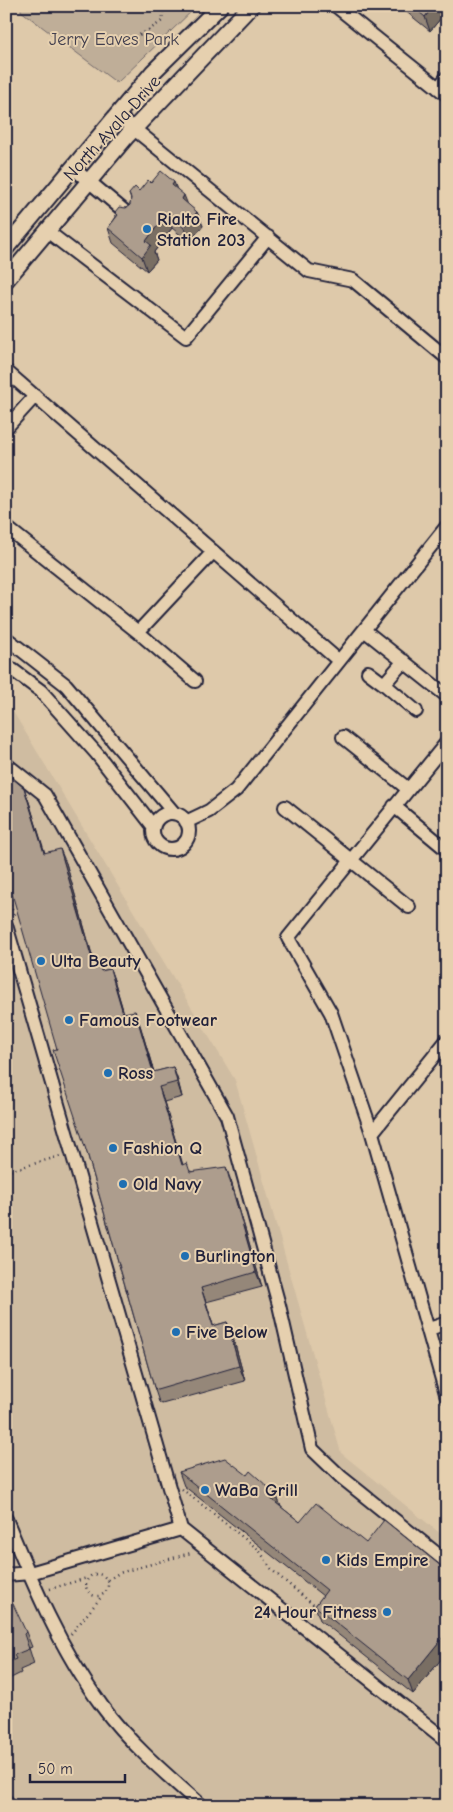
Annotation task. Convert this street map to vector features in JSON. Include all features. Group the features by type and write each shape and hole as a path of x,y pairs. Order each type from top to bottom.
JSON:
{"main road":[{"name":"North Ayala Drive","path":"6,248 153,72 220,6"},
{"name":"North Ayala Drive","path":"6,280 134,129 251,6"}],"street":[{"path":"336,6 442,91 447,77"},
{"path":"117,115 309,271 353,280 447,358"},
{"path":"72,168 129,215"},
{"path":"47,231 186,337 268,236"},
{"path":"6,371 339,662"},
{"path":"6,428 35,396"},
{"path":"186,822 209,811 236,790 447,526"},
{"path":"6,527 138,632 194,681"},
{"path":"138,632 213,552"},
{"path":"364,630 447,696"},
{"path":"6,638 66,685 174,813 186,822 188,837 185,843 174,849 168,849 157,843 152,832 153,826 164,814 174,813"},
{"path":"384,684 404,661"},
{"path":"6,665 42,691 118,780 153,826"},
{"path":"368,672 416,711"},
{"path":"343,737 408,789"},
{"path":"447,742 442,757 408,789 288,938 331,1013 372,1133 447,1397"},
{"path":"6,764 45,795 203,1070 227,1116 279,1304 312,1450 341,1477 447,1562"},
{"path":"118,780 137,767"},
{"path":"394,806 447,850"},
{"path":"285,807 409,907"},
{"path":"10,922 181,1529 447,1741"},
{"path":"372,1133 447,1040"},
{"path":"429,1329 447,1323"},
{"path":"6,1519 62,1644 102,1707 155,1765 202,1806"},
{"path":"6,1575 30,1573 181,1529"},
{"path":"6,1801 10,1806"}],"path":[{"path":"115,39 125,40 140,35 158,24 162,20 164,6"},
{"path":"6,890 10,922"},
{"path":"6,1172 63,1155"},
{"path":"181,1488 259,1550 273,1571 316,1606 319,1614"},
{"path":"108,1580 120,1573 194,1553 196,1550"},
{"path":"48,1590 99,1574 108,1580 109,1587 70,1636"},
{"path":"89,1577 86,1584 88,1592 94,1596 102,1596"}],"shaded area":[{"path":"6,700 235,1080 341,1453 447,1539 447,1806 6,1806"}],"green space":[{"name":"Jerry Eaves Park","path":"21,6 197,6 117,83 21,11"}],"building":[{"path":"412,6 433,6 425,17"},
{"name":"Rialto Fire Station 203","path":"161,171 174,182 172,185 184,195 182,199 197,212 184,228 167,213 146,241 151,245 142,257 108,228 118,215 115,212 119,207 126,208 130,205 131,198 129,194 135,187 139,191 148,180 151,183"},
{"path":"6,773 24,788 44,853 60,849 92,959 97,958 101,971 110,969 123,1013 135,1011 153,1072 173,1067 177,1082 159,1087 182,1165 187,1163 190,1172 226,1167 256,1272 201,1288 213,1326 227,1322 239,1366 157,1390 154,1387 88,1156 53,1050 57,1049 6,873"},
{"path":"225,1458 247,1475 250,1471 276,1494 271,1499 300,1522 316,1503 366,1543 384,1520 447,1571 447,1632 408,1680 315,1606 327,1590 179,1472"},
{"path":"13,1604 26,1632 24,1634 29,1649 14,1655 16,1659 6,1663 6,1607"}],"place":[{"name":"Rialto Fire Station 203","path":"147,229"},
{"name":"Ulta Beauty","path":"41,961"},
{"name":"Famous Footwear","path":"69,1020"},
{"name":"Ross","path":"108,1073"},
{"name":"Fashion Q","path":"113,1148"},
{"name":"Old Navy","path":"123,1184"},
{"name":"Burlington","path":"185,1256"},
{"name":"Five Below","path":"176,1332"},
{"name":"WaBa Grill","path":"205,1490"},
{"name":"Kids Empire","path":"326,1560"},
{"name":"24 Hour Fitness","path":"387,1612"}]}
